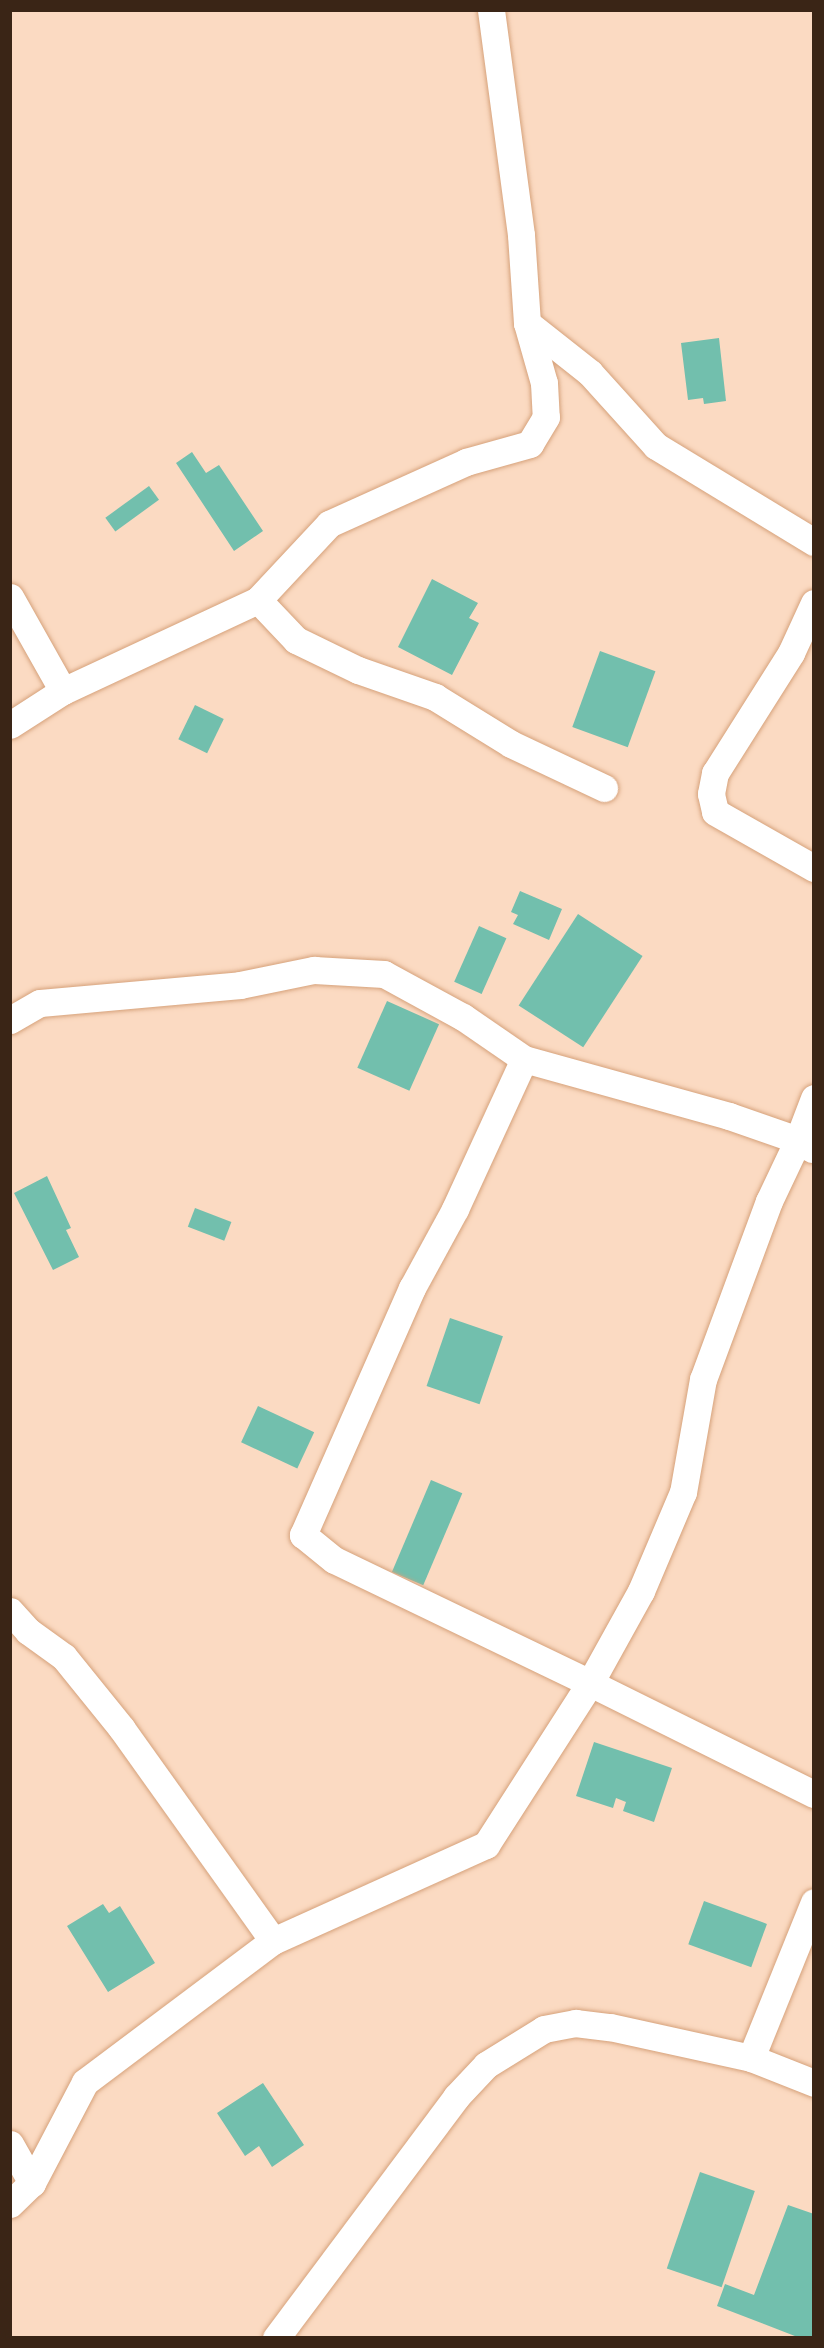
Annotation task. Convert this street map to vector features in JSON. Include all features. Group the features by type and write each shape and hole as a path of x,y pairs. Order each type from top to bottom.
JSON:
{"street":[{"path":"10,725 63,691 258,600 329,524 466,462 530,444 546,417 544,383 527,323 520,235 491,10"},
{"path":"527,323 590,373 656,446 813,542"},
{"path":"10,597 63,691"},
{"path":"258,600 296,640 358,670 435,697 511,744 604,788"},
{"path":"813,603 791,652 715,772 711,794 716,812 813,868"},
{"path":"10,1020 40,1003 240,985 314,970 384,974 463,1017 524,1059 649,1097 729,1116 806,1145"},
{"path":"524,1059 455,1209 412,1288 303,1535 334,1560 590,1683 813,1794"},
{"path":"10,2204 32,2183 85,2082 273,1941 486,1845 590,1683 641,1591 683,1492 703,1379 769,1201 806,1145 813,1098"},
{"path":"10,1611 28,1632 64,1658 122,1729 273,1941"},
{"path":"752,2058 813,1902"},
{"path":"276,2337 456,2097 486,2065 544,2029 575,2023 610,2027 752,2058 813,2083"},
{"path":"10,2144 32,2183"}],"building":[{"path":"719,338 726,401 704,404 703,398 688,400 681,343"},
{"path":"192,452 206,473 219,465 263,531 234,551 176,463"},
{"path":"149,486 159,500 115,531 105,518"},
{"path":"432,579 478,603 469,618 479,623 452,675 398,647"},
{"path":"600,651 655,671 628,747 572,727"},
{"path":"195,705 224,719 207,753 178,739"},
{"path":"520,891 562,909 549,940 513,924 518,915 511,912"},
{"path":"578,914 643,956 583,1047 519,1005"},
{"path":"479,926 506,938 482,994 454,982"},
{"path":"387,1001 439,1024 409,1091 357,1068"},
{"path":"47,1176 71,1228 66,1230 79,1257 53,1270 14,1193"},
{"path":"195,1208 231,1222 224,1241 188,1227"},
{"path":"450,1318 503,1336 480,1404 427,1386"},
{"path":"258,1406 314,1432 297,1468 241,1442"},
{"path":"431,1480 462,1493 423,1585 392,1572"},
{"path":"594,1742 672,1768 654,1822 623,1811 626,1802 616,1798 613,1808 576,1796"},
{"path":"704,1901 767,1924 751,1967 688,1944"},
{"path":"103,1904 109,1913 120,1906 155,1963 108,1992 67,1926"},
{"path":"263,2083 304,2145 272,2167 259,2146 245,2156 217,2113"},
{"path":"700,2172 755,2191 722,2287 667,2268"},
{"path":"788,2205 814,2214 814,2338 800,2338 717,2306 725,2284 754,2295"}]}
